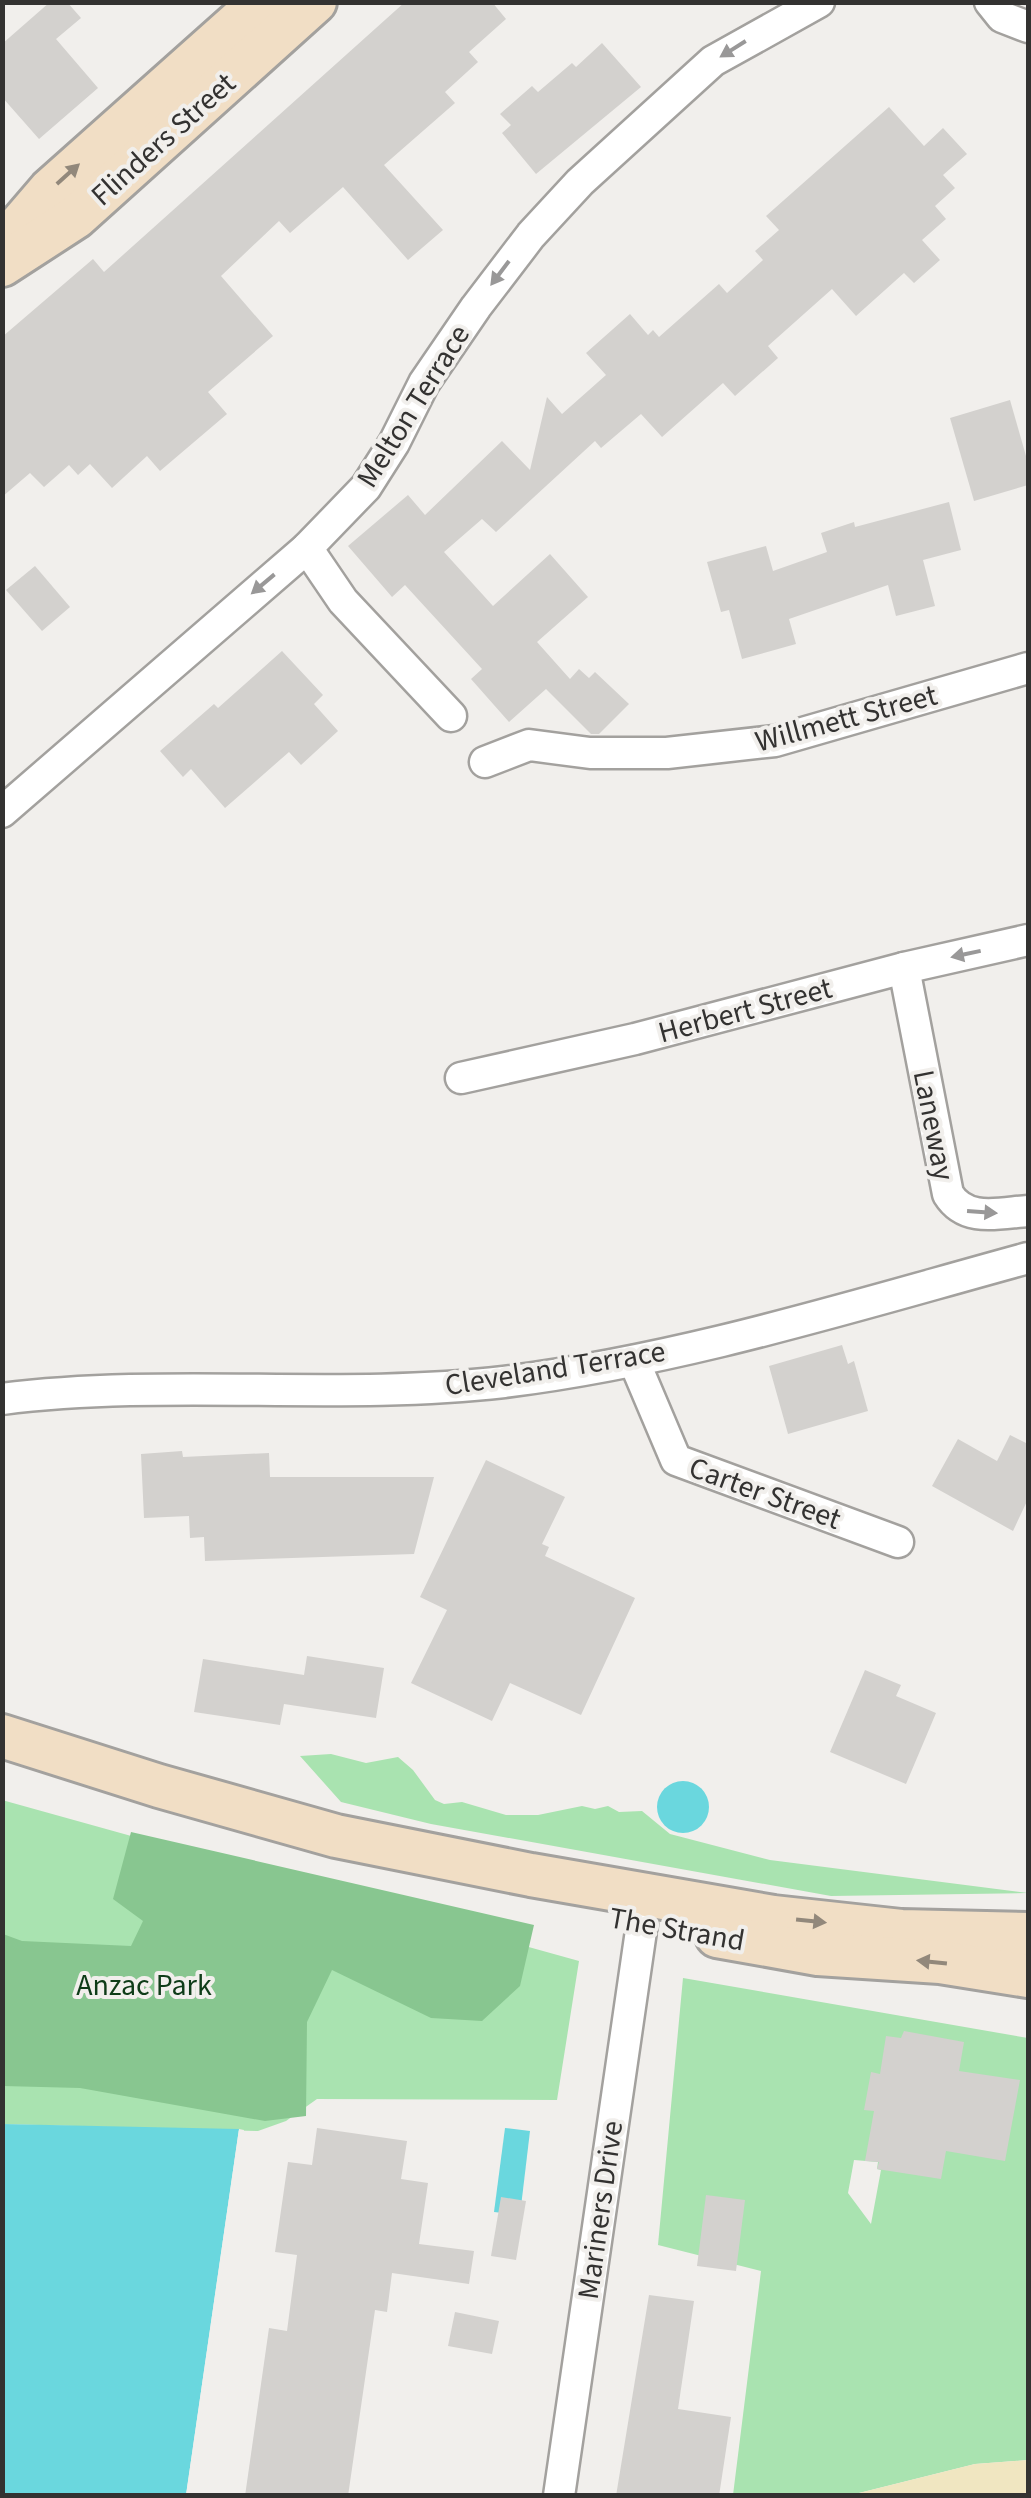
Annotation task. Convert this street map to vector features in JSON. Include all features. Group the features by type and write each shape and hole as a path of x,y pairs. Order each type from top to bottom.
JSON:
{"street":[{"name":"Flinders Street","path":"2,246 50,190 261,2"},
{"name":"Flinders Street","path":"2,266 76,218 315,2"},
{"name":"Melton Terrace","path":"2,812 306,548 358,496 381,467 424,382 503,268 556,206 712,62 819,2"},
{"path":"990,2 1002,17 1028,27"},
{"path":"306,548 343,601 451,716"},
{"name":"Willmett Street","path":"485,762 528,745 590,754 668,753 775,741 1028,668"},
{"name":"Herbert Street","path":"461,1078 634,1039 904,968 1028,940"},
{"name":"Laneway","path":"904,968 948,1194 956,1206 968,1213 1028,1211"},
{"name":"Cleveland Terrace","path":"2,1399 70,1392 412,1388 503,1382 634,1362 1028,1258"},
{"name":"Carter Street","path":"634,1362 676,1460 898,1542"},
{"name":"Cleveland Terrace","path":"2,1385 70,1392"},
{"name":"The Strand","path":"2,1736 336,1836 484,1888 644,1911 773,1917 901,1931 1028,1934"},
{"name":"The Strand","path":"644,1911 818,1954 940,1962 1028,1976"},
{"name":"Mariners Drive","path":"559,2496 644,1911"}],"green space":[{"path":"331,1754 366,1763 398,1757 435,1800 444,1804 462,1802 506,1815 538,1815 582,1806 642,1811 670,1834 770,1860 1028,1893 831,1896 431,1824 341,1802 300,1756"},
{"name":"Anzac Park","path":"2,1800 579,1961 557,2100 317,2099 286,2121 258,2131 3,2124"},
{"name":"Anzac Park","path":"131,1832 534,1925 520,1986 482,2021 431,2018 332,1970 307,2022 306,2116 265,2121 80,2088 3,2086 3,1934 22,1941 131,1946 143,1921 113,1899"},
{"path":"683,1978 1028,2038 1028,2460 975,2464 851,2495 733,2495 761,2271 658,2245","holes":["854,2160 878,2162 877,2169 881,2170 871,2224 848,2193"]}],"sand":[{"path":"1028,2460 1028,2495 851,2495 975,2464"}],"water":[{"path":"683,1781 702,1788 709,1807 702,1826 683,1833 664,1826 657,1807 664,1788"},
{"path":"3,2124 239,2129 186,2495 3,2496"},
{"path":"505,2128 530,2131 520,2215 494,2212"}],"pier":[{"path":"239,2129 244,2130 191,2496 186,2495"}],"building":[{"path":"50,2 67,2 81,18 56,39 98,88 39,139 2,97 2,44"},
{"path":"405,2 492,2 506,19 469,52 478,62 445,92 455,103 384,165 443,230 408,260 343,187 290,233 279,221 221,276 273,336 208,392 227,414 160,471 147,456 112,488 90,464 78,475 69,465 44,487 30,473 2,497 2,337 93,259 104,272"},
{"path":"602,43 641,87 536,174 502,133 511,125 500,114 532,86 538,92 572,63 576,67"},
{"path":"889,107 924,146 943,128 967,154 943,175 955,188 935,206 946,219 922,240 940,260 914,283 904,273 856,316 832,289 768,346 778,358 735,396 723,383 662,437 641,414 601,448 595,441 496,532 482,519 444,552 493,606 550,554 588,597 537,642 570,679 579,669 589,678 595,672 629,704 599,734 591,734 546,689 509,722 471,679 482,669 405,585 392,597 348,546 408,495 425,515 502,441 530,470 547,397 562,414 606,375 586,353 630,314 648,335 653,330 659,337 719,284 727,293 763,260 755,251 779,230 766,216"},
{"path":"1010,400 1028,463 1028,485 974,501 950,418"},
{"path":"949,502 961,550 923,560 935,606 896,616 888,585 789,619 796,644 742,659 729,610 721,612 707,562 766,546 773,571 827,552 821,533"},
{"path":"35,566 70,607 42,631 6,590"},
{"path":"282,651 323,695 314,704 338,731 301,765 289,752 225,808 191,769 183,777 160,751 214,704 218,708"},
{"path":"842,1345 848,1364 854,1361 868,1411 788,1434 769,1366"},
{"path":"1010,1435 1028,1444 1028,1499 1013,1531 932,1486 958,1439 997,1461"},
{"path":"182,1451 183,1457 269,1453 270,1477 434,1477 414,1554 205,1561 204,1537 190,1538 189,1516 144,1518 141,1454"},
{"path":"486,1460 565,1497 542,1544 549,1547 545,1556 635,1598 581,1715 510,1683 492,1721 411,1683 447,1610 420,1597"},
{"path":"307,1656 384,1668 376,1718 284,1704 280,1725 194,1712 203,1659 304,1675"},
{"path":"865,1670 901,1685 896,1696 936,1713 906,1784 830,1752"},
{"path":"904,2031 964,2042 959,2071 1020,2080 1005,2161 946,2151 941,2179 877,2169 879,2162 865,2161 874,2111 864,2110 871,2072 880,2074 886,2036 901,2038"},
{"path":"317,2128 407,2141 401,2179 428,2183 419,2244 474,2251 469,2284 392,2273 387,2312 375,2310 348,2496 245,2496 269,2328 287,2331 297,2255 275,2252 288,2162 312,2165"},
{"path":"706,2195 745,2200 736,2271 697,2266"},
{"path":"501,2197 526,2201 516,2260 491,2256"},
{"path":"649,2295 694,2301 678,2409 731,2417 719,2496 616,2496"},
{"path":"455,2312 499,2321 492,2354 448,2346"}]}
